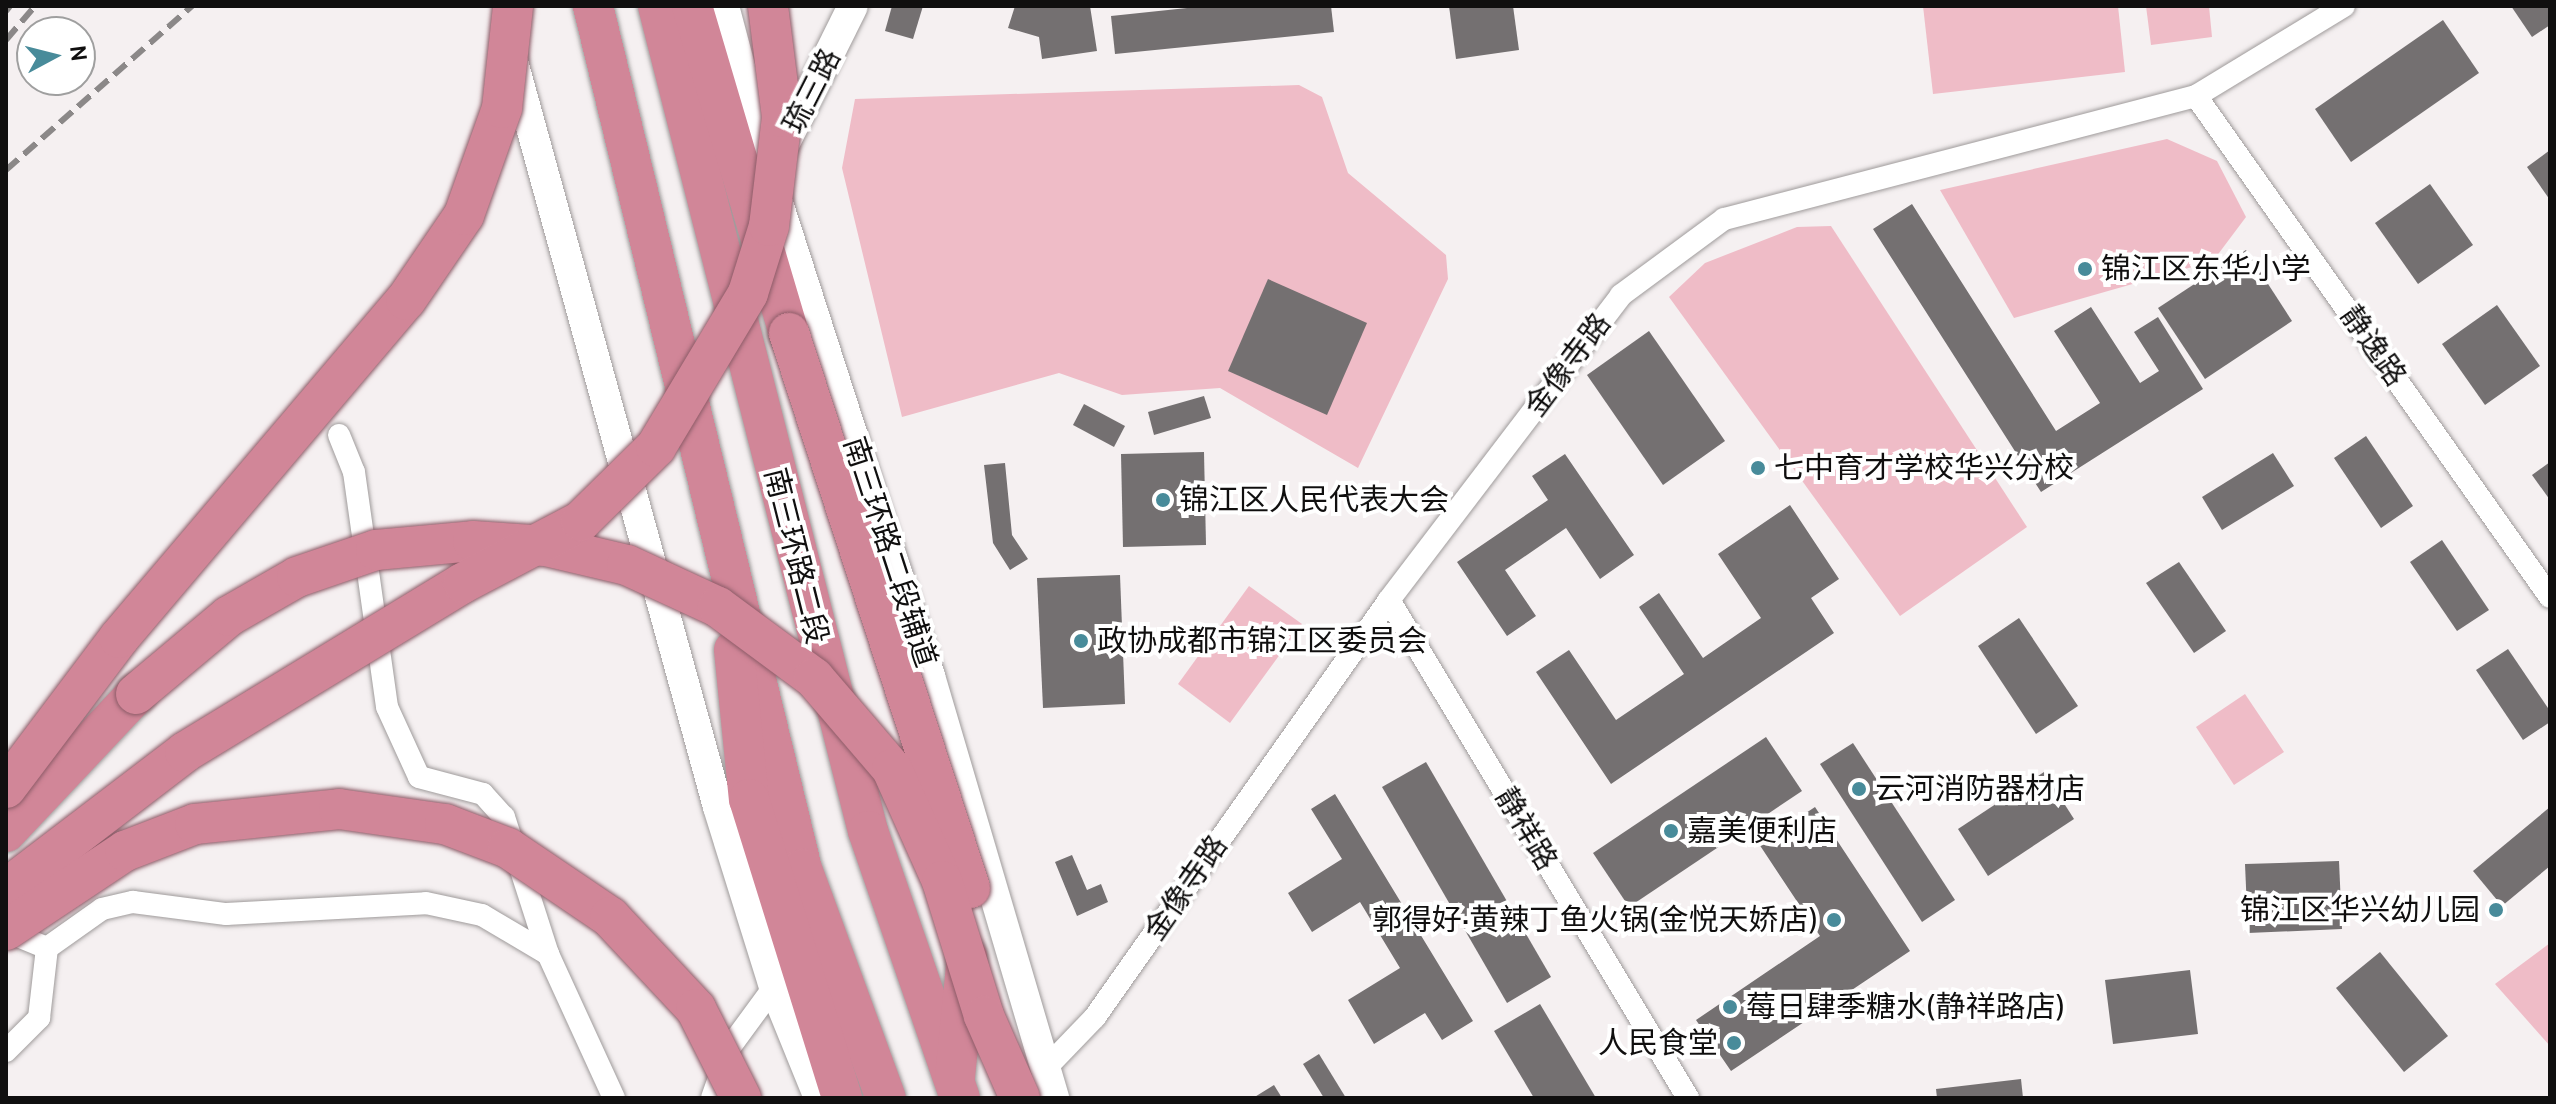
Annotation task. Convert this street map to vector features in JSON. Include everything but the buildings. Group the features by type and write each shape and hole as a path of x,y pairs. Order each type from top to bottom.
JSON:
{"highway":[{"path":"6,788 119,638 406,300 464,215 502,108 513,6"},
{"path":"593,6 733,570 802,869 886,1098"},
{"name":"南三环路二段","path":"658,6 868,831 957,1091"},
{"path":"692,6 789,333 1039,1088"},
{"path":"6,889 185,752 463,583 581,521 656,447 748,293 769,226 782,117 768,6"},
{"path":"6,832 136,694 229,616 297,577 376,550 473,541 546,546 627,565 718,607 814,678 892,769 942,881 984,1016 1020,1098"},
{"path":"733,570 735,713 749,799 788,986 842,1098"},
{"path":"6,930 125,851 195,824 339,809 445,824 508,848 610,917 696,1009 741,1098"},
{"path":"957,1091 972,914"}],"main road":[{"path":"498,6 713,792 788,986 819,1098"},
{"name":"南三环路二段辅道","path":"724,6 769,175 904,596 1039,1088 1054,1098"},
{"name":"琉三路","path":"769,175 853,6"},
{"path":"904,596 932,753 972,914 1039,1088"}],"street":[{"name":"金像寺路","path":"1039,1088 1095,1017 1389,600 1621,295 1724,219 2196,96 2344,6"},
{"name":"静逸路","path":"2196,96 2550,597"},
{"path":"339,435 354,472 387,707 419,777 483,794 504,817 548,954 614,1098"},
{"name":"静祥路","path":"1389,600 1688,1098"},
{"path":"6,1051 39,1018 47,948 102,909 133,902 226,914 426,903 482,915 548,954"},
{"path":"6,930 47,948"},
{"path":"712,1098 730,1047 788,986"}],"shaded area":[{"path":"1923,6 2118,6 2125,72 1933,94"},
{"path":"2146,6 2209,6 2212,37 2151,45"},
{"path":"1299,85 1322,97 1348,173 1446,255 1448,279 1358,468 1220,388 1122,395 1059,373 902,417 842,168 855,99"},
{"path":"2167,139 2217,161 2246,217 2213,261 2014,318 1940,190"},
{"path":"1831,226 2027,527 1900,616 1669,297 1705,263 1797,227"},
{"path":"1249,586 1302,624 1230,723 1178,684"},
{"path":"2245,694 2284,752 2234,785 2196,727"},
{"path":"2550,943 2550,1046 2495,984"}],"railway":[{"path":"6,11 10,6"},
{"path":"6,40 35,6"},
{"path":"6,170 192,6"}],"place":[{"name":"锦江区东华小学","path":"2085,269"},
{"name":"七中育才学校华兴分校","path":"1758,468"},
{"name":"锦江区人民代表大会","path":"1163,500"},
{"name":"政协成都市锦江区委员会","path":"1081,641"},
{"name":"云河消防器材店","path":"1859,789"},
{"name":"嘉美便利店","path":"1671,831"},
{"name":"锦江区华兴幼儿园","path":"2496,910"},
{"name":"郭得好·黄辣丁鱼火锅(金悦天娇店)","path":"1834,920"},
{"name":"莓日肆季糖水(静祥路店)","path":"1730,1007"},
{"name":"人民食堂","path":"1734,1043"}]}
